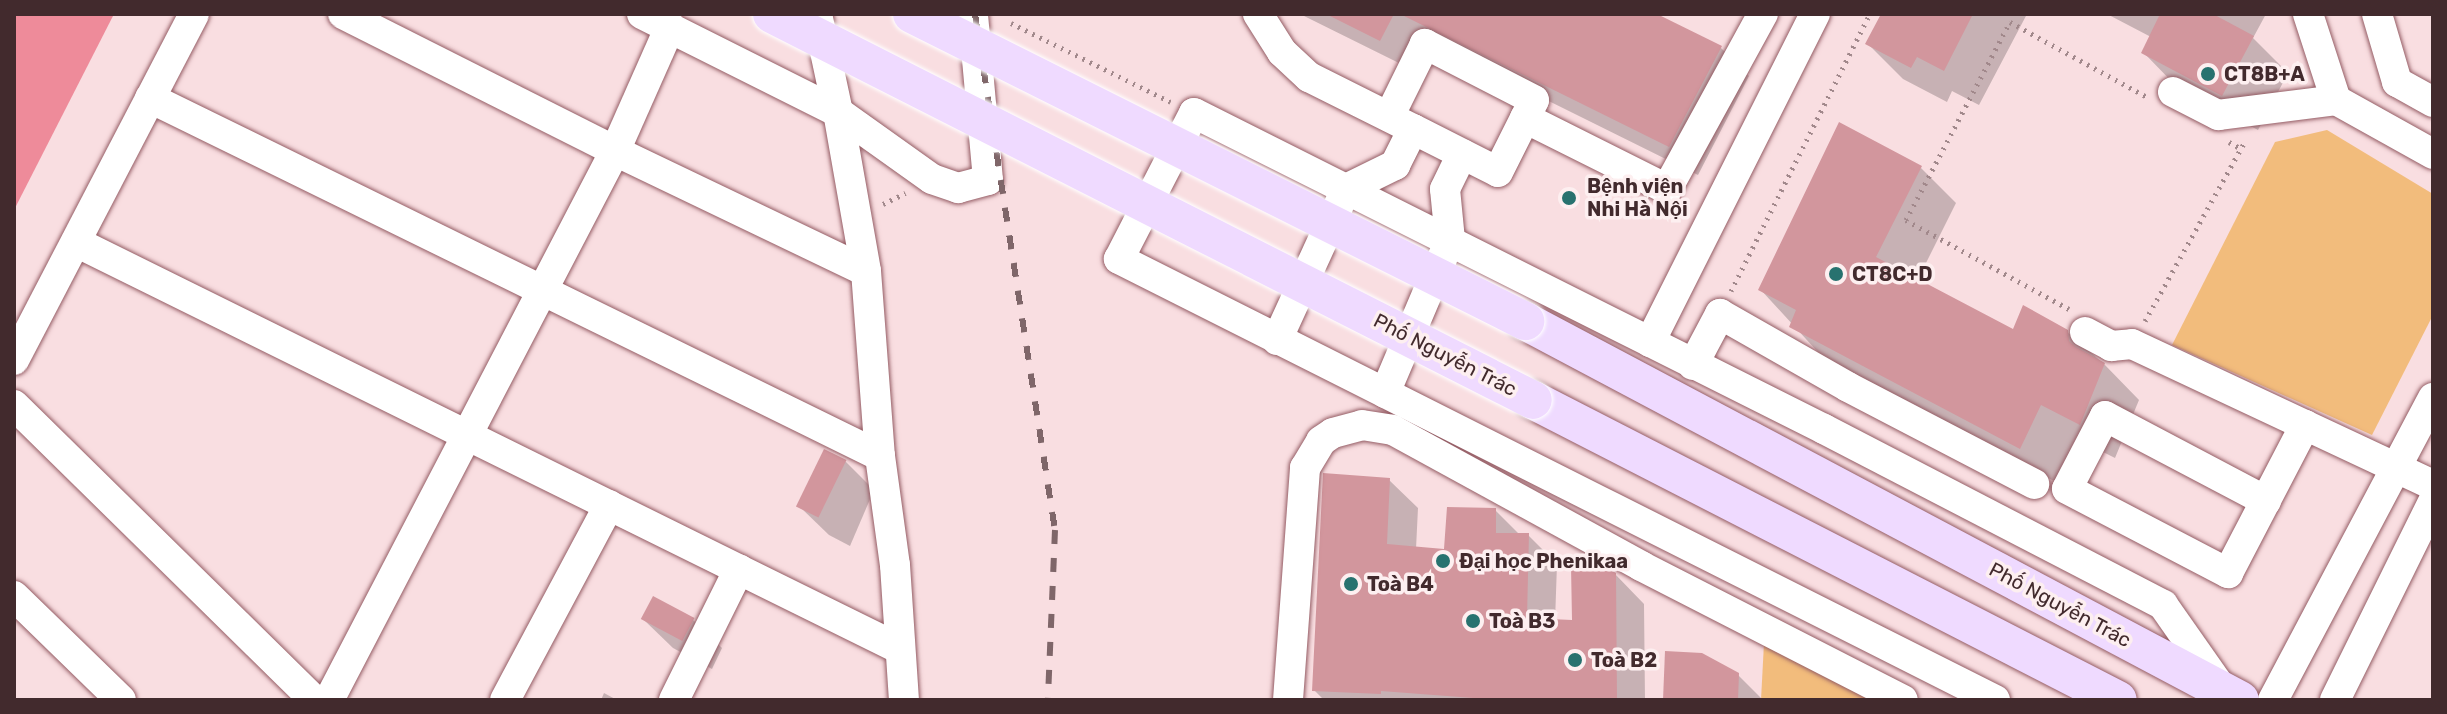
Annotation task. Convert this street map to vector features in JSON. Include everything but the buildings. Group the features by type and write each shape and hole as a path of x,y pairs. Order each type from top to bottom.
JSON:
{"main road":[{"name":"Phố Nguyễn Trác","path":"772,14 2118,700"},
{"name":"Phố Nguyễn Trác","path":"912,14 1525,321 2232,696"}],"street":[{"path":"14,360 194,14"},
{"path":"343,14 615,151 866,271"},
{"path":"642,14 838,112 932,179 958,188 988,180 973,14"},
{"path":"817,14 866,271 880,456 895,565 904,700"},
{"path":"1258,14 1282,52 1309,77 1401,123 1498,172 1534,100 1425,44 1401,123 1395,165 1346,189 1277,340"},
{"path":"1525,118 1667,189 1763,14"},
{"path":"1650,342 1815,14"},
{"path":"2308,14 2336,100"},
{"path":"2377,14 2397,82 2433,102"},
{"path":"329,700 615,151 670,27"},
{"path":"150,98 880,456"},
{"path":"2166,98 2218,115 2336,100 2433,154"},
{"path":"1194,113 1119,259 1995,700"},
{"name":"Phố Nguyễn Trác","path":"1194,113 1824,429 2163,605 2232,696"},
{"path":"1385,393 1450,240 1445,189 1462,154"},
{"path":"76,242 900,649"},
{"path":"1693,365 1720,314 1848,387 2034,484"},
{"path":"2082,324 2111,346 2132,344 2433,485"},
{"path":"1824,429 1848,387"},
{"path":"2273,700 2433,398"},
{"path":"14,405 314,700"},
{"path":"2266,501 2105,416 2067,489 2228,573 2266,501 2305,425"},
{"path":"1288,700 1305,468 1321,441 1347,427 1362,425 1393,430 1628,559 1903,700"},
{"path":"2335,700 2433,502"},
{"path":"505,700 609,505"},
{"path":"674,700 739,569"},
{"path":"14,596 121,700"}],"path":[{"path":"1720,314 1870,14"},
{"path":"1006,21 1194,113"},
{"path":"2082,324 1906,220 2010,22 2166,98"},
{"path":"2132,344 2264,109"},
{"path":"2226,141 2240,148"},
{"path":"858,217 932,179"}],"shaded area":[{"path":"14,14 114,14 14,210"},
{"path":"2327,130 2433,194 2433,315 2372,435 2172,345 2275,142"},
{"path":"1764,643 1877,700 1761,700"}],"railway":[{"path":"975,14 1055,530 1048,700"}],"place":[{"name":"CT8B+A","path":"2208,74"},
{"name":"Bệnh viện Nhi Hà Nội","path":"1569,198"},
{"name":"CT8C+D","path":"1836,274"},
{"name":"Đại học Phenikaa","path":"1443,561"},
{"name":"Toà B4","path":"1351,584"},
{"name":"Toà B3","path":"1473,621"},
{"name":"Toà B2","path":"1575,660"}]}
